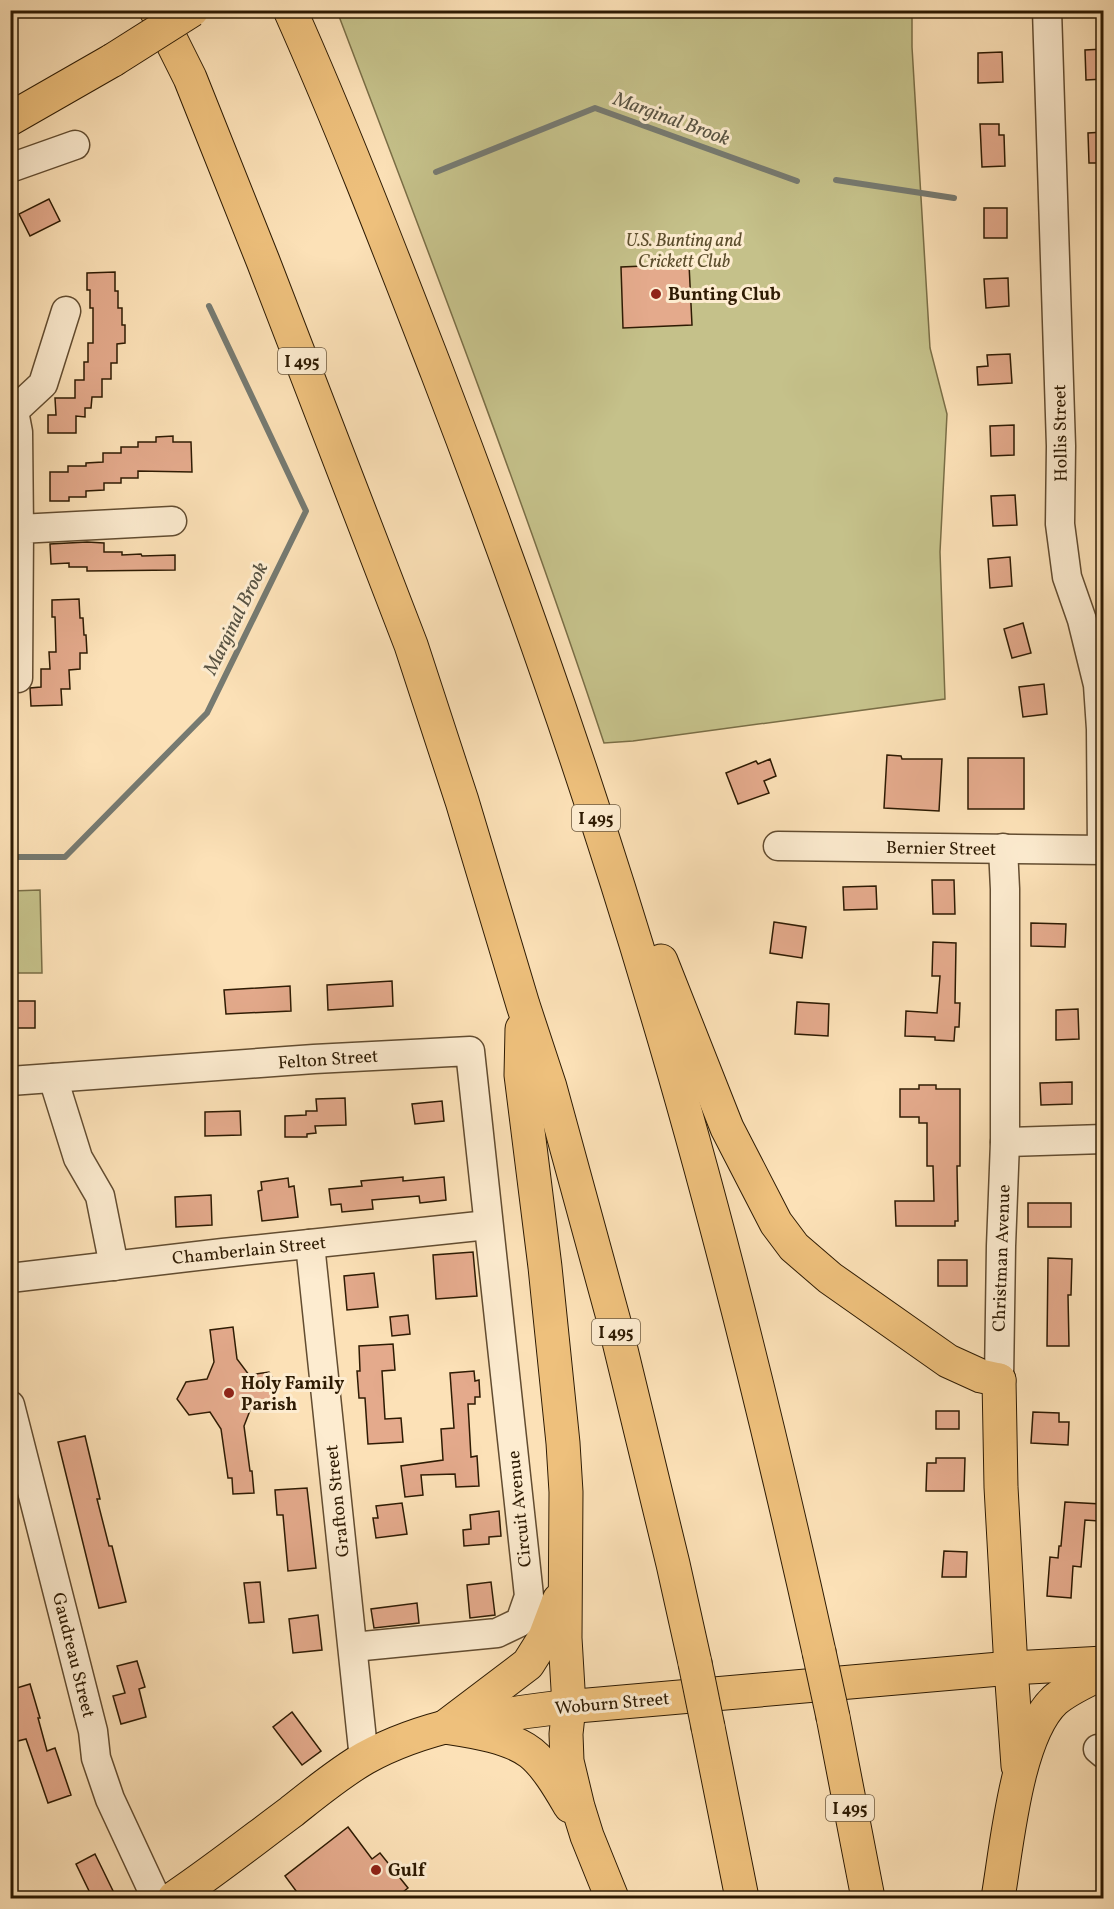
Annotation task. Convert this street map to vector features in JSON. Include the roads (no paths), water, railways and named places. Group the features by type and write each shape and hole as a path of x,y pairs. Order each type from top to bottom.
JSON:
{"main road":[{"name":"I 495","path":"156,10 190,78 263,261 411,645 462,801 550,1087 615,1325 695,1663 742,1899"},
{"path":"10,119 113,60 192,10"},
{"name":"I 495","path":"290,10 389,247 494,522 569,734 654,1002 750,1357 791,1527 833,1717 868,1899"},
{"path":"569,734 728,1128 776,1222 794,1247 809,1261 892,1323 964,1370 999,1380"},
{"path":"523,1005 521,1075 543,1255 566,1492 565,1638 569,1706 566,1734 567,1761 587,1836 612,1899"},
{"name":"Christman Avenue","path":"999,1380 1001,1487 1018,1767 1017,1786"},
{"path":"445,1727 528,1664 546,1636 558,1607 566,1563"},
{"name":"Woburn Street","path":"174,1899 205,1889 326,1785 364,1758 445,1727 505,1714 569,1706 1011,1668 1104,1663"},
{"path":"998,1899 1017,1786 1029,1743 1042,1716 1054,1701 1067,1691 1104,1672"},
{"path":"445,1727 501,1738 531,1753 555,1781 587,1836"}],"street":[{"name":"Hollis Street","path":"1047,10 1061,446 1060,524 1066,577 1082,620 1098,685 1102,740 1102,850"},
{"path":"10,168 75,145"},
{"path":"18,678 18,432 12,404 43,384 66,310"},
{"path":"19,529 172,521"},
{"name":"Bernier Street","path":"778,846 1102,850"},
{"name":"Christman Avenue","path":"999,1380 1005,1142 1004,848"},
{"name":"Felton Street","path":"10,1081 470,1051 488,1225"},
{"path":"53,1078 78,1158 100,1196 114,1266"},
{"path":"1005,1142 1104,1139"},
{"name":"Chamberlain Street","path":"10,1278 488,1225"},
{"name":"Circuit Avenue","path":"353,1647 497,1633 520,1622 529,1596 488,1225"},
{"name":"Grafton Street","path":"310,1244 364,1758"},
{"name":"Gaudreau Street","path":"10,1405 93,1731 96,1758 110,1799 156,1899"}],"waterway":[{"name":"Marginal Brook","path":"436,172 595,108 797,181"},
{"name":"Marginal Brook","path":"836,180 954,198"},
{"name":"Marginal Brook","path":"10,857 65,857 207,713 306,511 209,306"}],"place":[{"name":"Bunting Club","path":"656,294"},
{"name":"Holy Family Parish","path":"229,1393"},
{"name":"Gulf","path":"376,1870"}],"park label":[{"name":"U.S. Bunting and Crickett Club","path":"684,250"}]}
